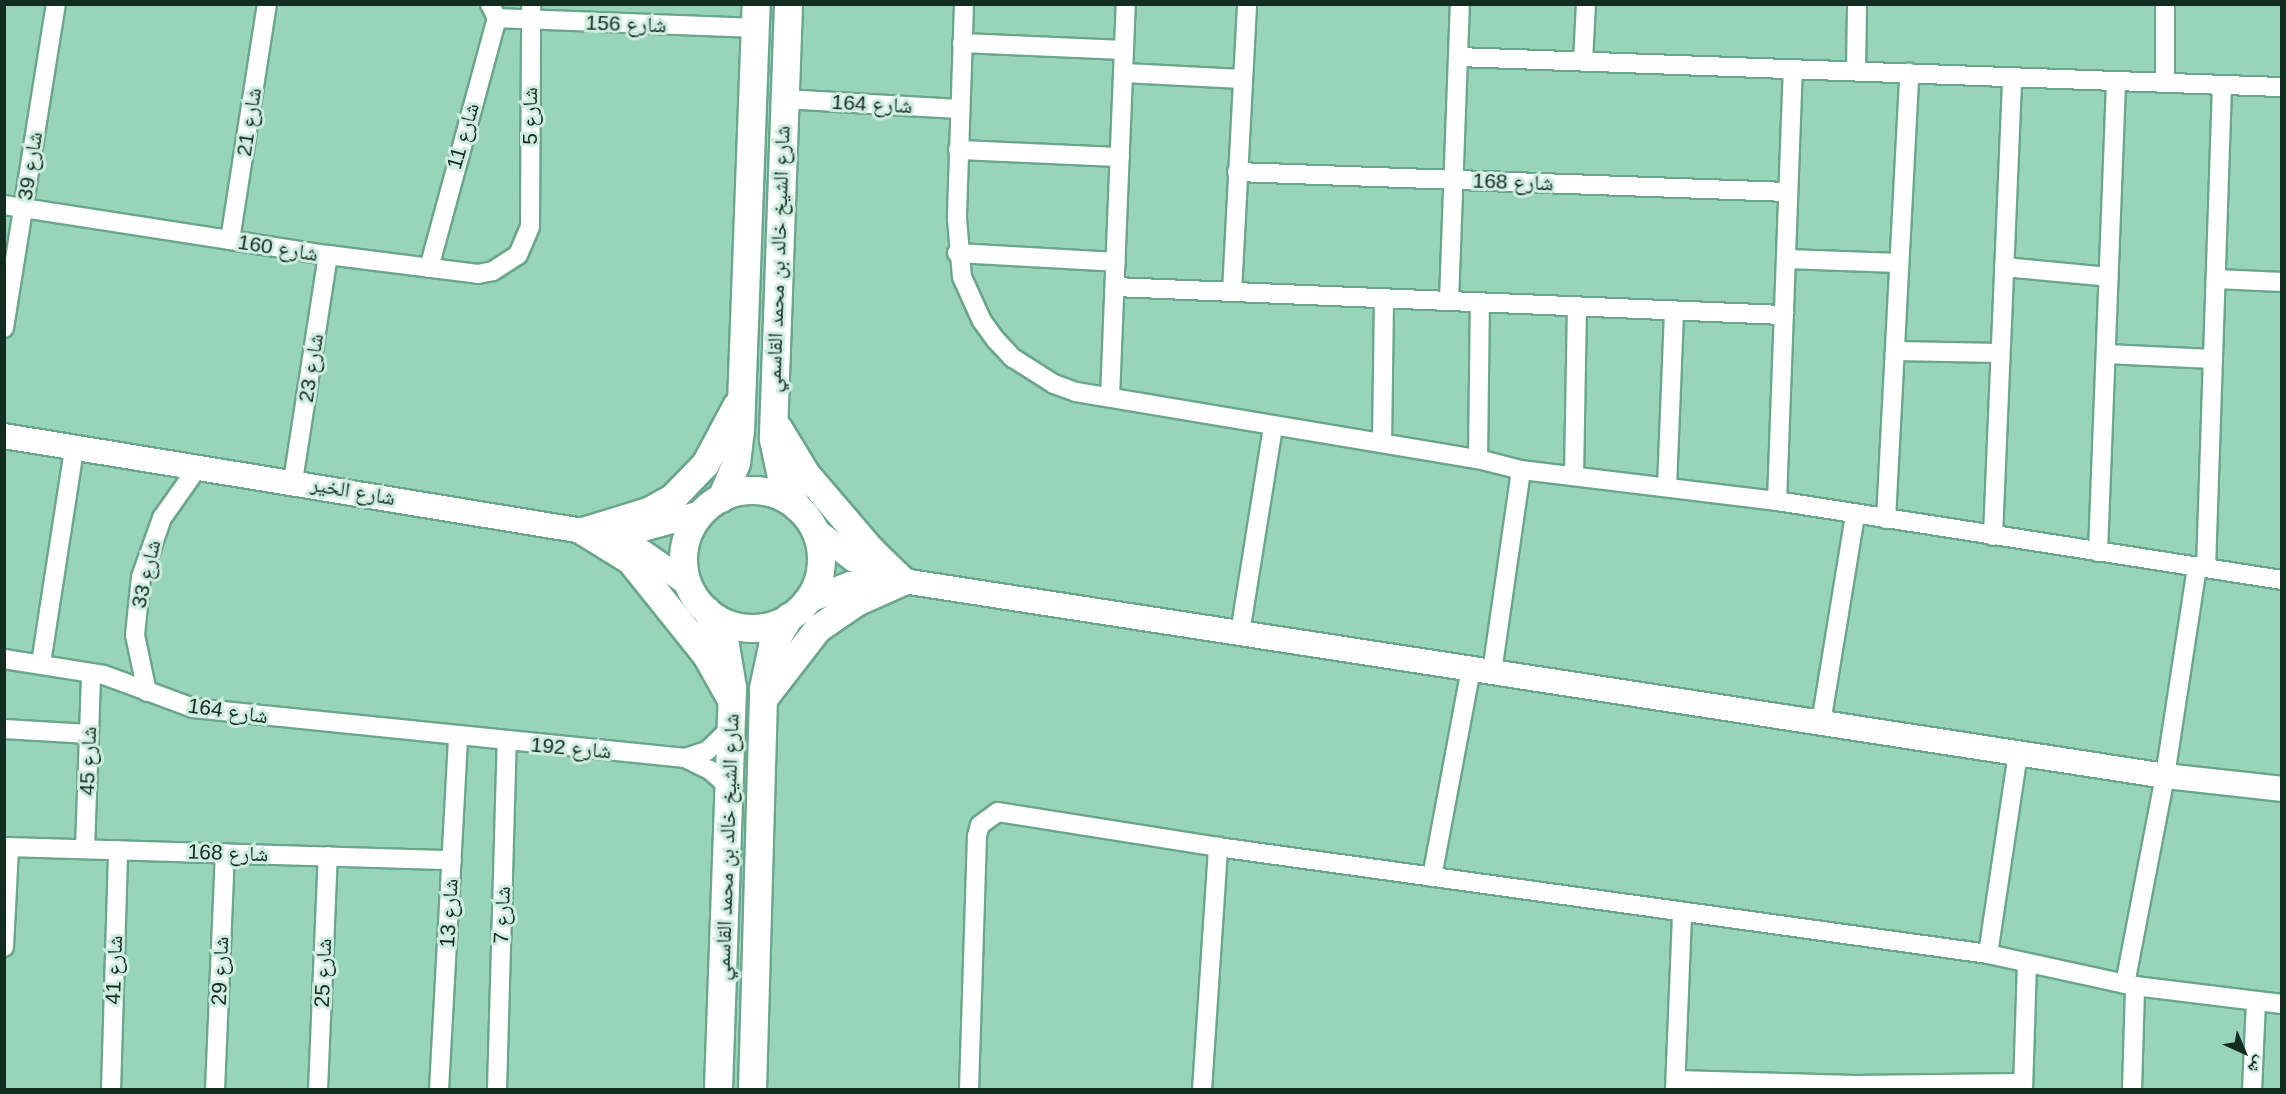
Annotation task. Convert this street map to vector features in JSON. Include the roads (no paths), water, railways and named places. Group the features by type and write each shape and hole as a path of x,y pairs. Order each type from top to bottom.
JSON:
{"main road":[{"name":"شارع الشيخ خالد بن محمد القاسمي","path":"788,4 773,413 777,465 797,507"},
{"name":"شارع الشيخ خالد بن محمد القاسمي","path":"711,505 739,447 755,16"},
{"path":"583,531 648,511 685,487 714,450 741,398"},
{"path":"762,701 785,666 818,628 856,602 903,581 871,550 795,460 773,413"},
{"path":"739,491 766,491 797,507 814,529 820,560 815,586 797,609 750,627 724,622 706,610 688,584 684,544 711,505 739,491"},
{"path":"583,531 630,560 706,655 732,715"},
{"name":"شارع الشيخ خالد بن محمد القاسمي","path":"752,1089 762,701 767,661 797,609"},
{"name":"شارع الشيخ خالد بن محمد القاسمي","path":"706,610 725,645 732,715 718,1089"}],"street":[{"name":"شارع 39","path":"4,328 56,4"},
{"name":"شارع 21","path":"230,240 267,4"},
{"path":"963,4 957,254 970,300 981,321 1013,358 1054,384 1110,397 1273,426 1478,459 1521,470 1778,501 1993,537 2282,580"},
{"path":"1110,397 1126,4"},
{"path":"1232,292 1247,4"},
{"path":"1449,301 1460,4"},
{"path":"1583,61 1586,4"},
{"path":"1856,71 1857,4"},
{"path":"2165,4 2165,83"},
{"name":"شارع 156","path":"494,11 755,16"},
{"name":"شارع 11","path":"429,268 494,11"},
{"name":"شارع 5","path":"530,227 531,13"},
{"path":"962,44 1124,50"},
{"path":"1458,57 2282,87"},
{"path":"1778,501 1793,69"},
{"path":"1124,73 1242,79"},
{"path":"1886,519 1909,73"},
{"path":"1993,537 2012,77"},
{"path":"2098,552 2116,81"},
{"path":"2132,1089 2130,985 2201,568 2213,359 2222,85"},
{"name":"شارع 164","path":"784,99 959,109"},
{"path":"958,150 1120,157"},
{"name":"شارع 168","path":"1237,172 1788,192"},
{"name":"شارع 160","path":"4,205 328,255 478,274 493,271 518,255 530,227"},
{"path":"957,254 1116,262"},
{"name":"شارع 23","path":"293,481 328,255"},
{"path":"1786,259 1899,263"},
{"path":"2004,267 2109,277"},
{"path":"2216,279 2282,282"},
{"path":"1115,287 1784,315"},
{"path":"1382,443 1384,298"},
{"path":"1478,459 1480,302"},
{"path":"1574,476 1577,306"},
{"path":"1667,487 1674,310"},
{"path":"1895,351 2000,353"},
{"path":"2106,354 2213,359"},
{"path":"1240,633 1273,426"},
{"name":"شارع الخير","path":"4,436 74,449 293,481 583,531 635,547 688,584"},
{"path":"41,663 74,449"},
{"name":"شارع 33","path":"147,692 135,635 141,577 162,518 198,467"},
{"path":"1432,877 1481,670 1521,470"},
{"path":"583,531 643,529 711,505"},
{"path":"1821,723 1855,515"},
{"path":"814,529 861,563 903,581"},
{"path":"797,609 850,584 903,581 2165,776 2282,789"},
{"name":"شارع 164","path":"4,659 41,663 91,673 204,709 458,737"},
{"name":"شارع 45","path":"85,849 91,673"},
{"name":"شارع 192","path":"685,758 707,751 732,715"},
{"path":"4,729 89,734"},
{"name":"شارع 192","path":"458,737 685,758 710,770 730,788"},
{"name":"شارع 13","path":"439,1089 458,737"},
{"name":"شارع 7","path":"497,1089 507,741"},
{"path":"1988,954 2018,753"},
{"path":"969,1089 976,836 988,816 1010,812 1218,847 1988,954 2130,985 2282,1004"},
{"path":"4,946 7,847"},
{"name":"شارع 168","path":"7,847 452,860"},
{"path":"1202,1089 1218,847"},
{"name":"شارع 41","path":"111,1089 118,850"},
{"name":"شارع 29","path":"214,1089 225,853"},
{"name":"شارع 25","path":"318,1089 328,856"},
{"path":"1682,912 1676,1085 2023,1086 2027,963"},
{"path":"2252,1089 2256,1001"}]}
